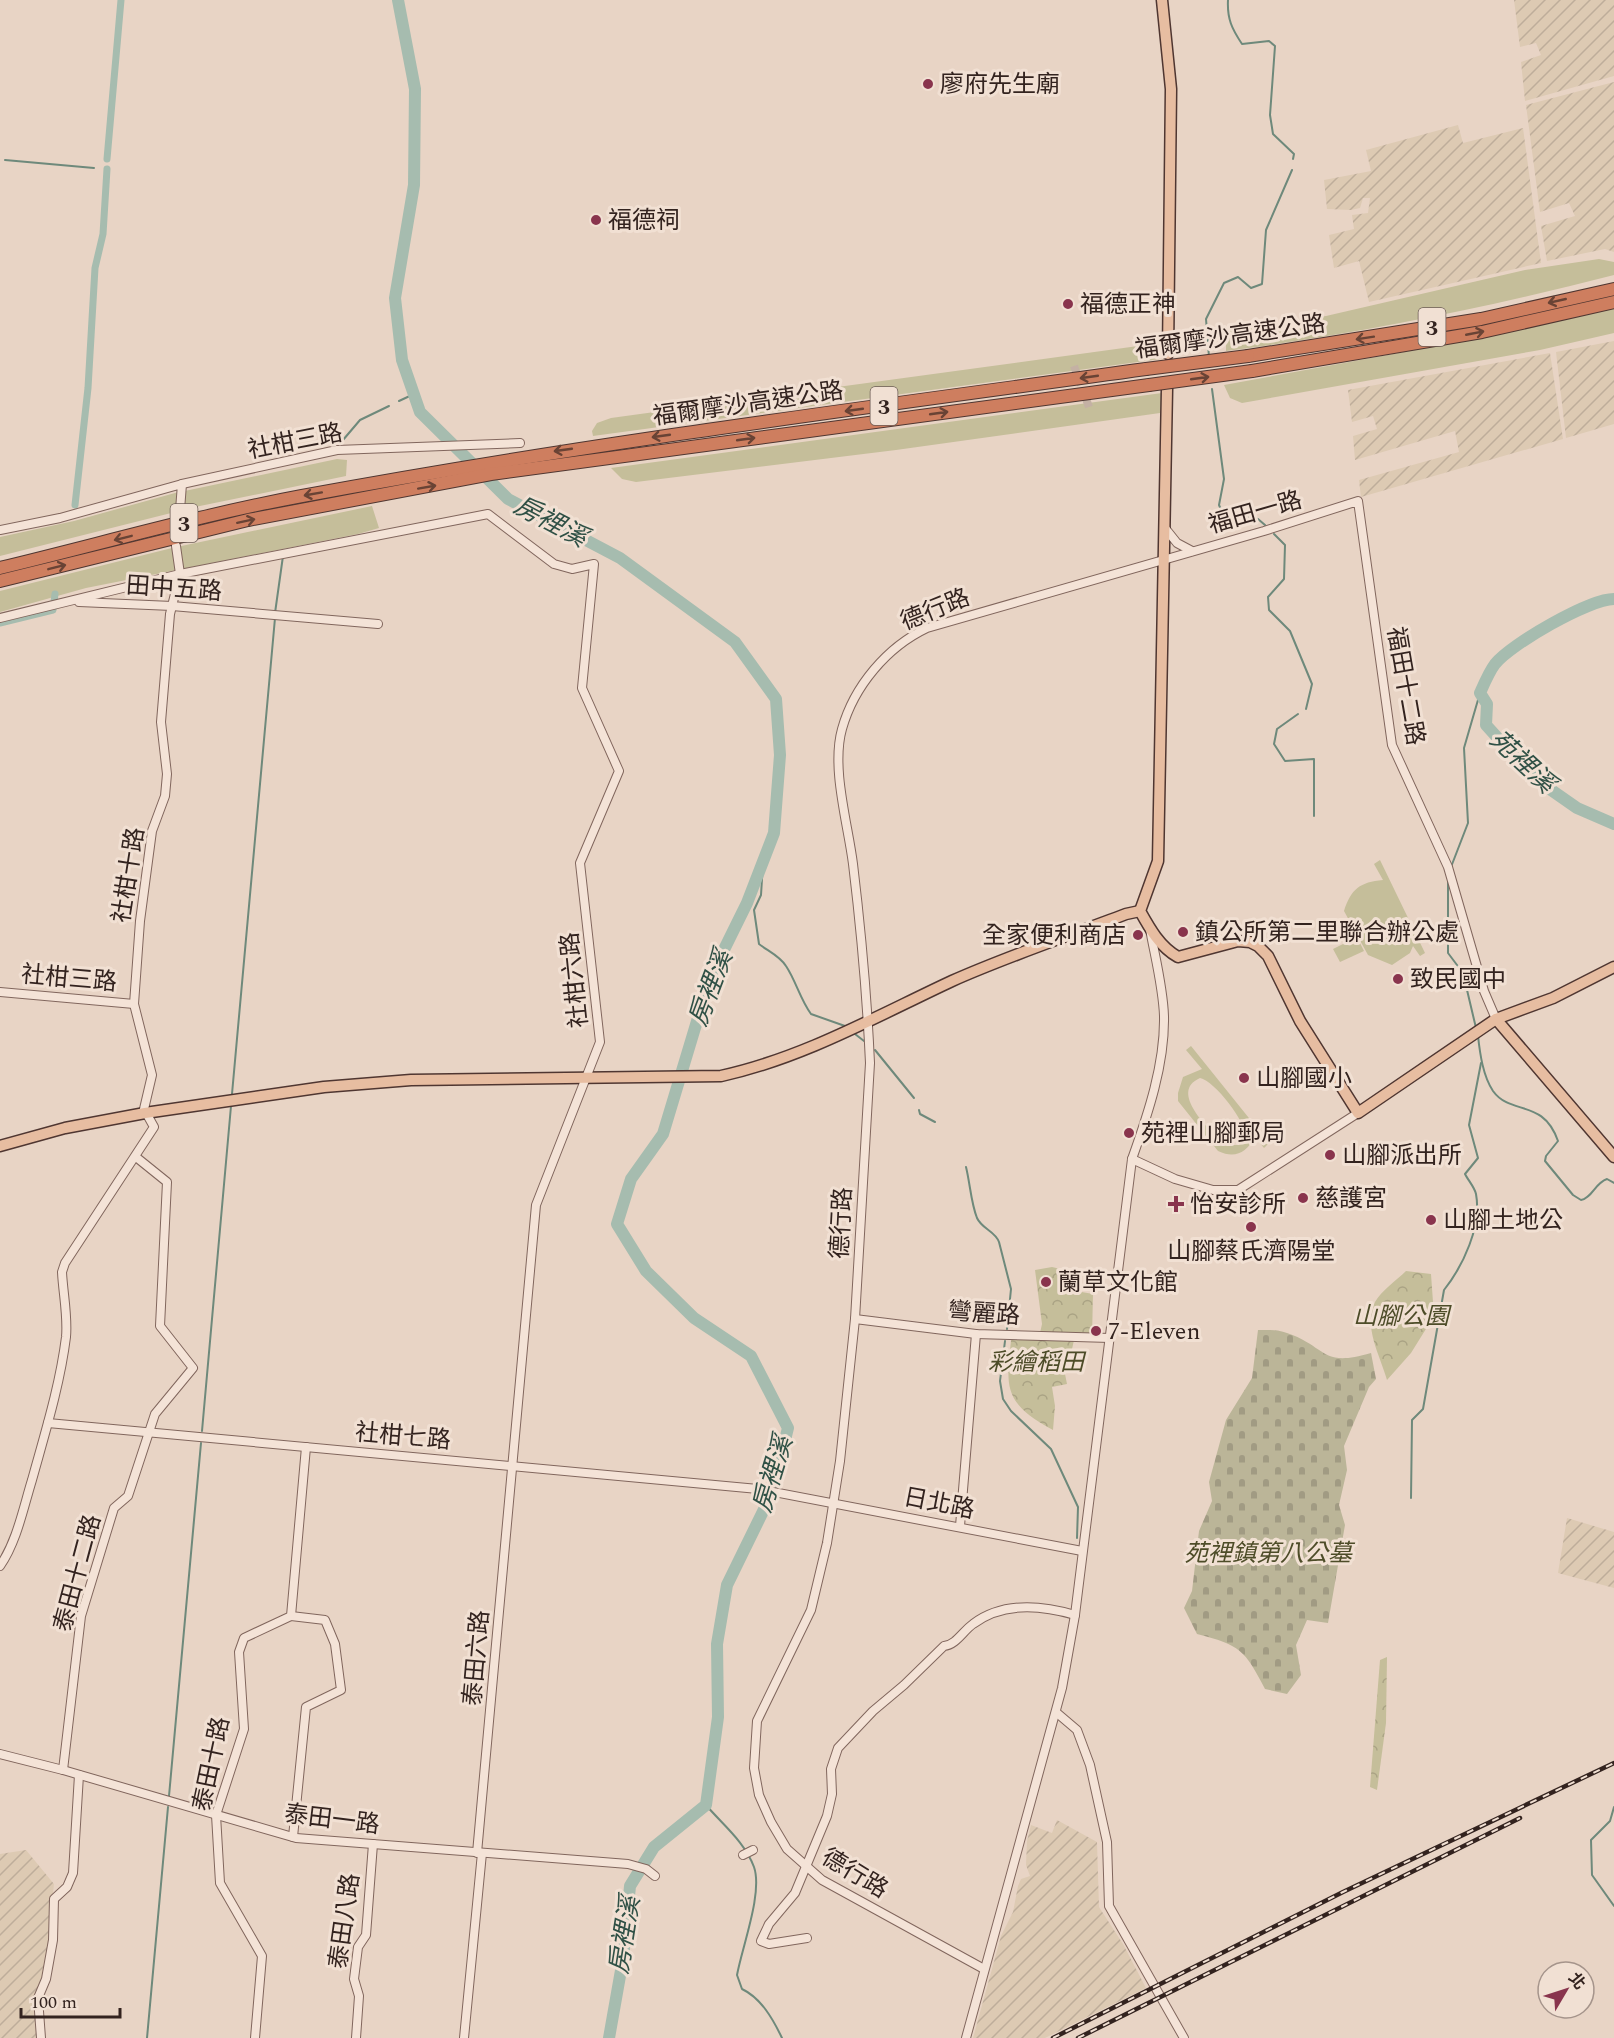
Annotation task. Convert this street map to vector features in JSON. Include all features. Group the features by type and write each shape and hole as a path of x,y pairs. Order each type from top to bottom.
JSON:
{"highway":[{"name":"福爾摩沙高速公路","path":"0,568 244,508 370,483 621,442 1248,356 1481,319 1614,289"},
{"name":"福爾摩沙高速公路","path":"0,581 248,520 370,499 491,474 1252,371 1482,332 1614,302"}],"main road":[{"path":"1161,0 1171,88 1168,354"},
{"path":"1167,389 1158,861 1140,911 1150,929 1169,952 1178,957 1238,941 1250,942 1258,946 1268,956 1300,1021 1359,1113 1496,1019 1553,998 1614,967"},
{"path":"0,1146 66,1128 145,1113 324,1087 411,1080 721,1076 751,1068 869,1023 952,981 1126,914 1140,911"},
{"path":"1496,1019 1614,1156"}],"street":[{"name":"社柑三路","path":"0,530 60,518 182,484 316,452 520,443"},
{"path":"180,510 182,484"},
{"name":"福田一路","path":"1164,559 1358,501"},
{"name":"福田十二路","path":"1358,501 1392,745 1450,872 1484,991 1496,1019"},
{"name":"社柑六路","path":"180,574 488,514 554,564 572,569 594,564 582,688 619,771 580,863 600,1042 536,1205 513,1466"},
{"path":"1165,528 1177,543 1192,551"},
{"path":"0,618 180,574 176,546"},
{"name":"德行路","path":"984,1969 822,1880 806,1867 787,1849 771,1822 759,1795 754,1768 757,1721 811,1610 833,1503 855,1319 870,1063 869,1023 853,865 839,771 841,730 858,691 898,645 927,628 1164,559"},
{"name":"社柑十路","path":"136,1157 154,1128 145,1113 152,1075 134,1004 140,921 152,831 165,796 161,722 172,606 180,574"},
{"name":"田中五路","path":"69,602 172,606 378,624"},
{"path":"966,2038 1057,1713 1075,1615 1132,1159 1149,1110 1164,1017 1150,929"},
{"name":"社柑三路","path":"0,992 134,1004"},
{"path":"1132,1159 1175,1179 1213,1190 1238,1190 1359,1113"},
{"path":"0,1566 8,1553 21,1516 48,1423 66,1334 62,1272 65,1263 136,1157 166,1182 160,1326 193,1368 155,1414 150,1433"},
{"name":"彎麗路","path":"855,1319 976,1334 1110,1338"},
{"path":"960,1526 976,1334"},
{"name":"社柑七路","path":"48,1423 755,1488 789,1495"},
{"name":"泰田十二路","path":"63,1770 81,1616 114,1508 128,1496 150,1433"},
{"path":"293,1837 306,1707 341,1690 335,1644 325,1620 291,1616 306,1447"},
{"name":"泰田六路","path":"464,2038 513,1466"},
{"name":"日北路","path":"789,1495 1082,1551"},
{"path":"807,1938 769,1944 761,1941 769,1924 795,1893 806,1867 830,1805 831,1769 838,1748 873,1711 944,1646 952,1644 974,1623 988,1615 1005,1608 1050,1607 1075,1615"},
{"name":"泰田十路","path":"255,2038 262,1956 220,1883 216,1815 244,1729 238,1652 244,1638 291,1616"},
{"path":"1057,1713 1077,1730 1090,1765 1107,1842 1109,1906 1184,2038"},
{"name":"泰田一路","path":"0,1754 293,1837 634,1865 646,1869 655,1876"},
{"path":"41,2038 39,1998 46,1978 53,1940 54,1899 67,1887 73,1873 79,1775"},
{"name":"泰田八路","path":"356,2038 359,1996 354,1979 358,1947 366,1935 373,1844"},
{"path":"743,1855 753,1850"}],"shaded area":[{"path":"1514,0 1614,0 1614,76 1525,101 1521,62 1541,55 1536,43 1520,47"},
{"path":"1614,82 1614,252 1605,249 1547,261 1541,226 1575,216 1569,203 1540,212 1526,105"},
{"path":"1458,125 1463,143 1523,128 1541,263 1369,302 1359,261 1334,268 1329,235 1354,229 1352,215 1368,213 1370,198 1363,198 1360,208 1327,209 1324,180 1371,171 1366,150"},
{"path":"1614,341 1614,424 1566,438 1556,352"},
{"path":"1550,353 1563,439 1361,497 1359,480 1459,452 1455,431 1355,460 1353,436 1377,429 1373,416 1352,422 1348,390"},
{"path":"1567,1518 1614,1532 1614,1588 1558,1573"},
{"path":"1057,1820 1097,1842 1099,1907 1123,1944 1146,1988 1045,2038 973,2038 1001,1936 1013,1912 1018,1886 1021,1879 1030,1876 1026,1865 1027,1841 1031,1825 1052,1833"},
{"path":"26,1850 54,1884 45,1970 35,1997 39,2038 0,2038 0,1854"}],"green space":[{"path":"1599,259 1614,262 1614,275 1422,319 1324,337 1226,351 1226,335 1229,329 1326,316 1525,270"},
{"path":"1614,307 1614,333 1540,350 1242,403 1230,398 1224,385 1480,338"},
{"path":"1160,343 1160,359 593,436 592,431 597,423 611,418"},
{"path":"1162,393 1160,413 896,450 636,482 622,479 611,468"},
{"path":"337,459 347,460 346,476 195,507 0,556 0,537 74,521 175,493"},
{"path":"372,506 379,528 358,534 86,588 0,612 0,591 172,548"},
{"path":"1380,860 1425,953 1420,956 1413,946 1410,953 1392,965 1368,955 1344,911 1353,892 1358,888 1383,880 1374,864"},
{"path":"1357,937 1364,951 1340,962 1333,949"},
{"path":"1191,1046 1269,1143 1264,1148 1255,1137 1240,1153 1230,1154 1218,1151 1178,1101 1183,1077 1202,1069 1186,1050","holes":["1200,1078 1214,1086 1229,1103 1241,1122 1246,1137 1239,1145 1223,1145 1195,1111 1188,1092 1191,1084"]},
{"name":"彩繪稻田","path":"1052,1267 1069,1271 1065,1289 1093,1294 1092,1337 1075,1336 1069,1362 1063,1364 1067,1384 1052,1387 1055,1406 1053,1430 1023,1410 1010,1390 1009,1378 1012,1331 1040,1333 1042,1324 1035,1270"},
{"name":"山腳公園","path":"1406,1271 1431,1274 1434,1316 1411,1353 1387,1380 1374,1341 1372,1312 1381,1294"},
{"name":"苑裡鎮第八公墓","path":"1258,1330 1284,1332 1300,1338 1333,1357 1354,1357 1371,1353 1376,1379 1369,1387 1344,1446 1347,1470 1339,1505 1345,1525 1328,1623 1307,1620 1296,1645 1301,1675 1287,1694 1265,1689 1240,1651 1223,1642 1197,1634 1184,1608 1192,1591 1199,1531 1212,1501 1209,1482 1226,1420 1252,1378"},
{"path":"1387,1657 1386,1723 1377,1790 1370,1787 1380,1660"}],"waterway":[{"path":"107,159 121,0"},
{"name":"房裡溪","path":"398,0 415,89 414,185 395,298 402,360 420,412 508,499 620,558 735,642 776,699 780,755 774,833 747,903 710,978 663,1134 631,1179 617,1224 646,1271 694,1318 751,1356 788,1428 771,1495 727,1585 717,1644 718,1717 706,1805 654,1847 630,1886 623,1959 609,2038"},
{"path":"1228,0 1231,24 1242,44 1269,41 1275,46 1270,115 1273,134 1294,154 1293,159"},
{"path":"5,160 94,168"},
{"path":"75,505 88,388 95,268 103,234 107,169"},
{"path":"1209,357 1206,319 1224,283 1238,277 1251,288 1262,284 1266,230 1292,170"},
{"path":"1212,389 1224,479 1219,505 1222,512 1258,519 1265,525"},
{"path":"399,401 414,394"},
{"path":"343,440 360,420 389,406"},
{"path":"1274,534 1285,545 1284,579 1268,597 1269,610 1290,631 1312,684 1306,709"},
{"path":"275,613 283,556"},
{"path":"0,623 53,610 55,594"},
{"name":"苑裡溪","path":"1614,599 1587,606 1570,614 1517,645 1495,664 1480,693 1487,704 1486,725 1534,778 1577,808 1614,824"},
{"path":"232,1094 275,618"},
{"path":"1451,867 1468,823 1464,748 1480,693"},
{"path":"1298,714 1277,729 1274,744 1285,761 1314,759 1314,816"},
{"path":"763,863 761,895 754,910 759,944 783,962 811,1014 845,1026"},
{"path":"1448,878 1448,953 1463,973 1476,1028"},
{"path":"855,1034 864,1041"},
{"path":"1478,1036 1484,1072 1493,1091 1500,1099 1536,1113 1552,1128 1558,1141 1546,1156 1545,1161 1573,1195 1581,1200 1585,1199 1603,1181 1607,1179 1614,1183"},
{"path":"875,1050 914,1098"},
{"path":"1411,1498 1412,1420 1423,1409 1444,1290 1464,1258 1474,1232 1476,1194 1465,1174 1478,1158 1469,1125 1481,1063"},
{"path":"202,1431 231,1106"},
{"path":"919,1110 920,1114 935,1122"},
{"path":"966,1167 977,1218 999,1242 1011,1289 1007,1329"},
{"path":"1005,1341 1000,1381 1003,1399 1011,1411 1051,1449 1078,1507 1077,1538"},
{"path":"169,1796 201,1443"},
{"path":"706,1805 739,1841 754,1867 756,1878 754,1905 737,1975 742,1989 761,2003 782,2038"},
{"path":"147,2038 168,1807"},
{"path":"1614,1807 1610,1821 1591,1840 1592,1875 1614,1906"}],"tunnel":[{"path":"1074,366 1089,407"}],"railway":[{"path":"1053,2038 1343,1892 1614,1763"},
{"path":"1078,2038 1520,1818"}],"place":[{"name":"廖府先生廟","path":"928,84"},
{"name":"福德祠","path":"596,220"},
{"name":"福德正神","path":"1068,304"},
{"name":"鎮公所第二里聯合辦公處","path":"1183,932"},
{"name":"全家便利商店","path":"1138,935"},
{"name":"致民國中","path":"1398,979"},
{"name":"山腳國小","path":"1244,1078"},
{"name":"苑裡山腳郵局","path":"1129,1133"},
{"name":"山腳派出所","path":"1330,1155"},
{"name":"慈護宮","path":"1303,1198"},
{"name":"怡安診所","path":"1176,1204"},
{"name":"山腳土地公","path":"1431,1220"},
{"name":"山腳蔡氏濟陽堂","path":"1251,1227"},
{"name":"蘭草文化館","path":"1046,1282"},
{"name":"7-Eleven","path":"1096,1331"}]}
